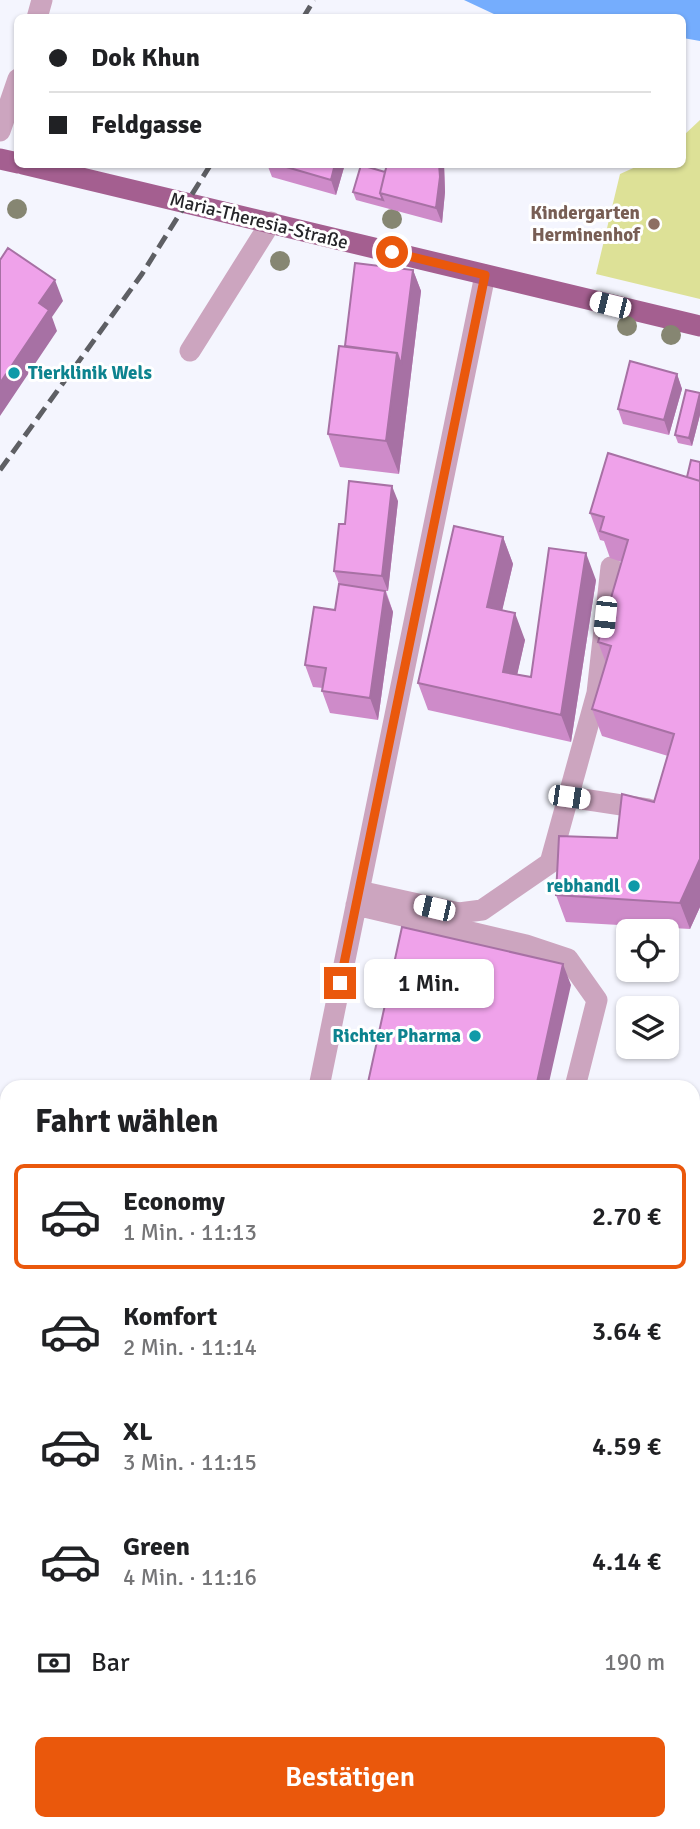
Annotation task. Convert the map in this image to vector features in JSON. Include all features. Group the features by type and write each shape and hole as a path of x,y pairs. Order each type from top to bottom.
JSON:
{"main road":[{"name":"Maria-Theresia-Straße","path":"40,168 700,326"}],"street":[{"path":"0,131 14,91"},
{"path":"190,351 271,222"},
{"path":"320,1080 485,275"},
{"path":"358,898 459,913 482,910 550,863 597,693 611,567"},
{"path":"569,797 649,809"},
{"path":"358,898 568,959 597,1000 577,1080"}],"green space":[{"name":"Kindergarten Herminenhof","path":"700,120 700,299 596,274 620,174 633,168 686,168 686,133"}],"water":[{"path":"464,0 700,0 700,41 686,39 686,14 494,14"}],"building":[{"path":"290,168 334,168 331,180"},
{"path":"360,168 385,172 380,193 383,200 353,192"},
{"path":"386,168 439,168 436,208 380,193"},
{"name":"Tierklinik Wels","path":"8,248 55,280 39,303 49,310 0,383 0,260"},
{"path":"355,263 413,270 401,365 397,353 345,346"},
{"path":"339,346 397,353 386,441 328,434"},
{"path":"630,361 677,374 664,420 618,409"},
{"path":"686,390 700,393 689,438 675,435"},
{"path":"608,453 700,481 700,859 680,903 556,895 559,836 617,838 622,794 654,802 674,734 592,709 611,646 598,642 628,540 600,531 604,517 590,513"},
{"path":"691,460 700,462 700,481 687,477"},
{"path":"349,481 392,486 382,576 334,571 339,524 345,524"},
{"path":"454,526 503,537 487,607 515,613 503,672 531,677 549,548 586,553 561,715 418,683"},
{"path":"339,584 385,591 370,698 322,691 326,668 305,665 314,607 335,610"},
{"name":"Richter Pharma","path":"402,927 563,964 538,1080 369,1080"}],"railway":[{"path":"305,14 314,0"},
{"path":"0,470 142,274 208,168"}],"place":[{"name":"Kindergarten Herminenhof","path":"654,224"},
{"name":"Tierklinik Wels","path":"14,373"},
{"name":"rebhandl","path":"634,886"},
{"name":"Richter Pharma","path":"475,1036"}],"route":[{"path":"340,983 485,275 392,252"}]}
